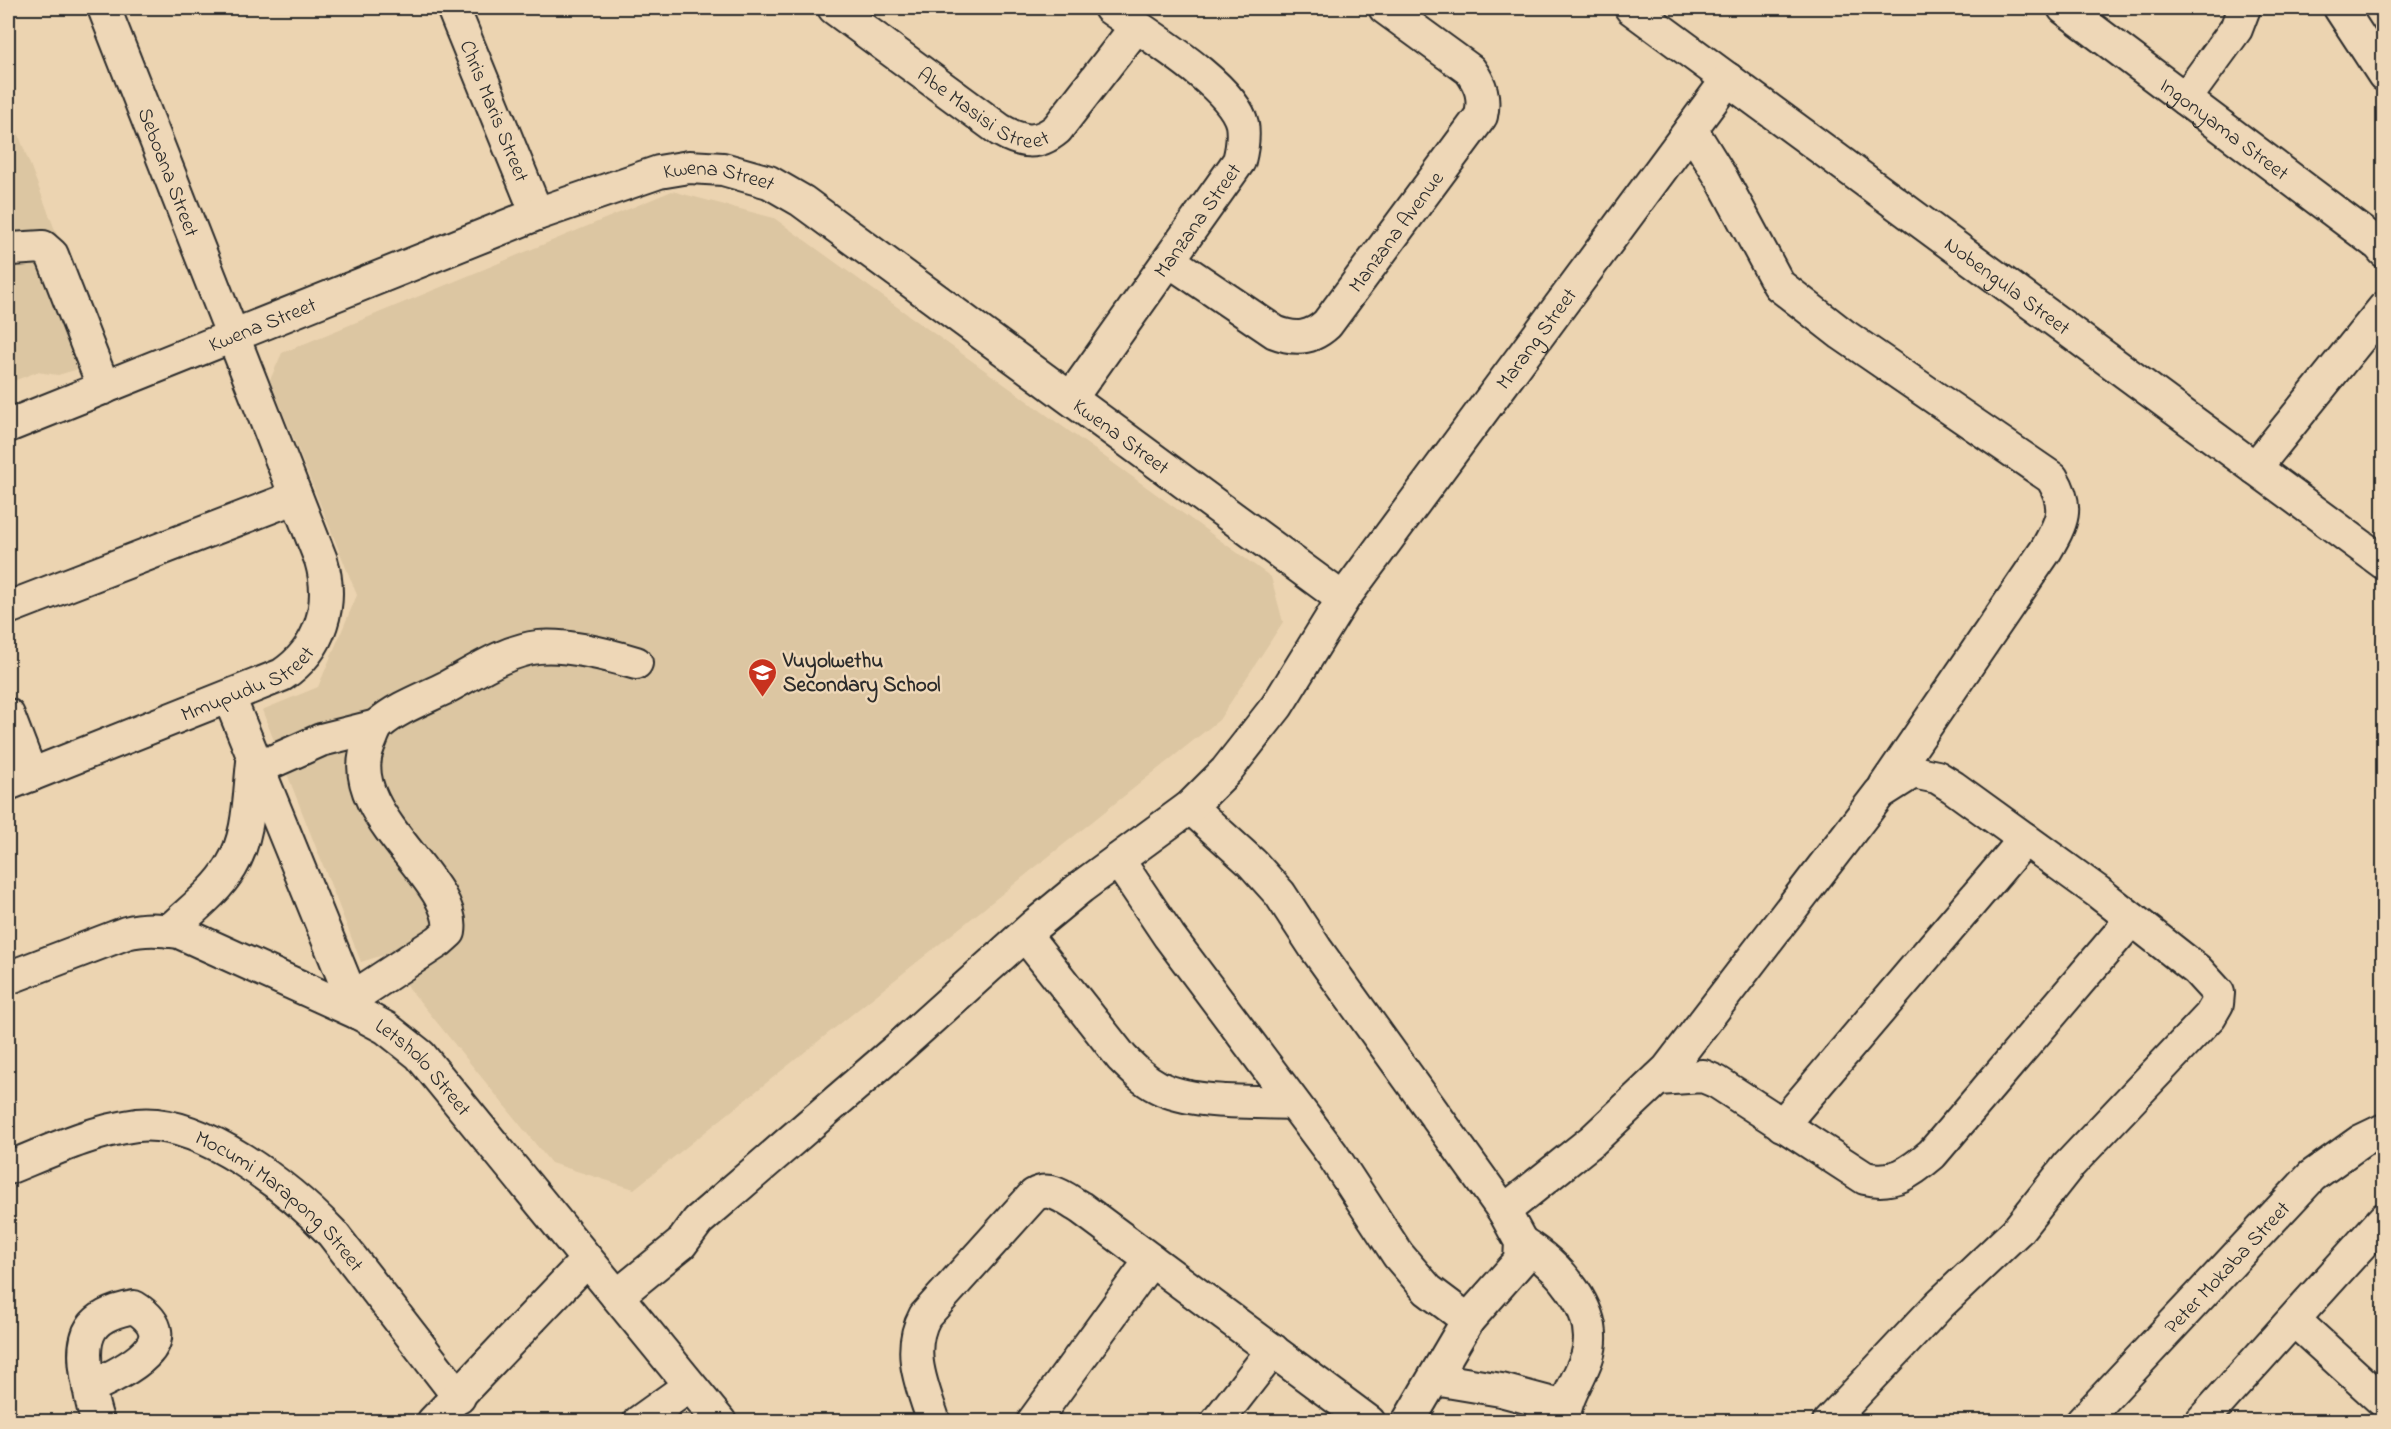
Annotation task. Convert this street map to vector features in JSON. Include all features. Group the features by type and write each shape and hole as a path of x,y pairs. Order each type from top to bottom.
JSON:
{"street":[{"name":"Seboana Street","path":"104,8 233,336"},
{"name":"Chris Maris Street","path":"453,8 537,214"},
{"name":"Abe Masisi Street","path":"834,8 1000,130 1024,142 1048,136 1057,129 1136,27"},
{"name":"Manzana Street","path":"1071,398 1239,161 1242,124 1235,107 1216,85 1110,8"},
{"name":"Manzana Avenue","path":"1170,261 1275,332 1288,337 1310,336 1327,324 1481,116 1484,100 1481,88 1470,69 1385,8"},
{"name":"Nobengula Street","path":"1631,8 2384,564"},
{"name":"Ingonyama Street","path":"2064,8 2384,251"},
{"path":"2186,99 2236,29 2244,8"},
{"path":"2340,8 2383,72"},
{"name":"Marang Street","path":"617,1296 681,1244 698,1221 1025,935 1118,860 1190,807 1227,771 1277,706 1343,599 1728,79"},
{"path":"1504,1211 1593,1140 1658,1079 1704,1025 1880,793 2046,550 2062,521 2061,494 2052,478 1842,334 1779,285 1722,179 1691,129"},
{"name":"Kwena Street","path":"8,426 537,214 659,172 689,167 723,169 751,175 802,201 1343,599"},
{"path":"11,249 43,247 52,255 104,388"},
{"path":"2255,468 2384,308"},
{"name":"Mmupudu Street","path":"8,716 19,779 229,698 293,668 311,646 326,612 326,578 233,336"},
{"path":"8,608 296,497"},
{"path":"256,762 321,740 377,726 499,658 523,650 540,647 588,651 636,663"},
{"path":"229,698 355,1006 439,941 449,932 451,921 443,902 381,816 371,795 365,771 366,750 377,726"},
{"path":"169,930 214,889 232,866 246,829 256,762"},
{"path":"1829,1422 1940,1304 2017,1231 2091,1142 2210,1016 2217,1004 2218,993 2197,970 2132,919 1953,787 1927,773 1914,772 1880,793"},
{"path":"1190,807 1252,863 1280,894 1316,950 1504,1211 1521,1242 1547,1261 1566,1282 1589,1322 1591,1338 1586,1358 1564,1414 1501,1389 1435,1379"},
{"path":"1782,1125 2025,839"},
{"path":"1118,860 1169,936 1332,1154 1413,1274 1428,1290 1468,1320"},
{"path":"1658,1079 1703,1076 1717,1082 1865,1178 1879,1181 1898,1179 1910,1173 1932,1154 2132,919"},
{"name":"Letsholo Street","path":"8,978 126,933 142,929 169,930 179,932 355,1006 420,1055 720,1422"},
{"path":"1025,935 1122,1058 1146,1080 1160,1088 1188,1097 1293,1103"},
{"name":"Mocumi Marapong Street","path":"8,1168 81,1139 139,1125 163,1126 203,1139 253,1165 284,1187 312,1212 332,1233 459,1397"},
{"name":"Peter Mokaba Street","path":"2082,1422 2312,1176 2361,1140 2384,1130"},
{"path":"934,1422 916,1370 916,1331 925,1316 1034,1195 1042,1190 1051,1190 1081,1208 1369,1422"},
{"path":"2201,1422 2384,1219"},
{"path":"1408,1422 1468,1320 1520,1262 1521,1242"},
{"path":"433,1422 587,1260"},
{"path":"1033,1422 1152,1260"},
{"path":"2294,1320 2384,1402"},
{"path":"1217,1422 1273,1350"},
{"path":"639,1422 689,1386"},
{"path":"89,1388 98,1422"}],"shaded area":[{"path":"8,107 105,361 58,375 37,372 8,383"},
{"name":"Vuyolwethu Secondary School","path":"672,191 774,218 1271,577 1283,622 1219,720 634,1189 551,1163 409,988 390,953 361,962 262,710 318,687 357,595 270,380 282,353"}],"place":[{"name":"Vuyolwethu Secondary School","path":"762,698"}]}
